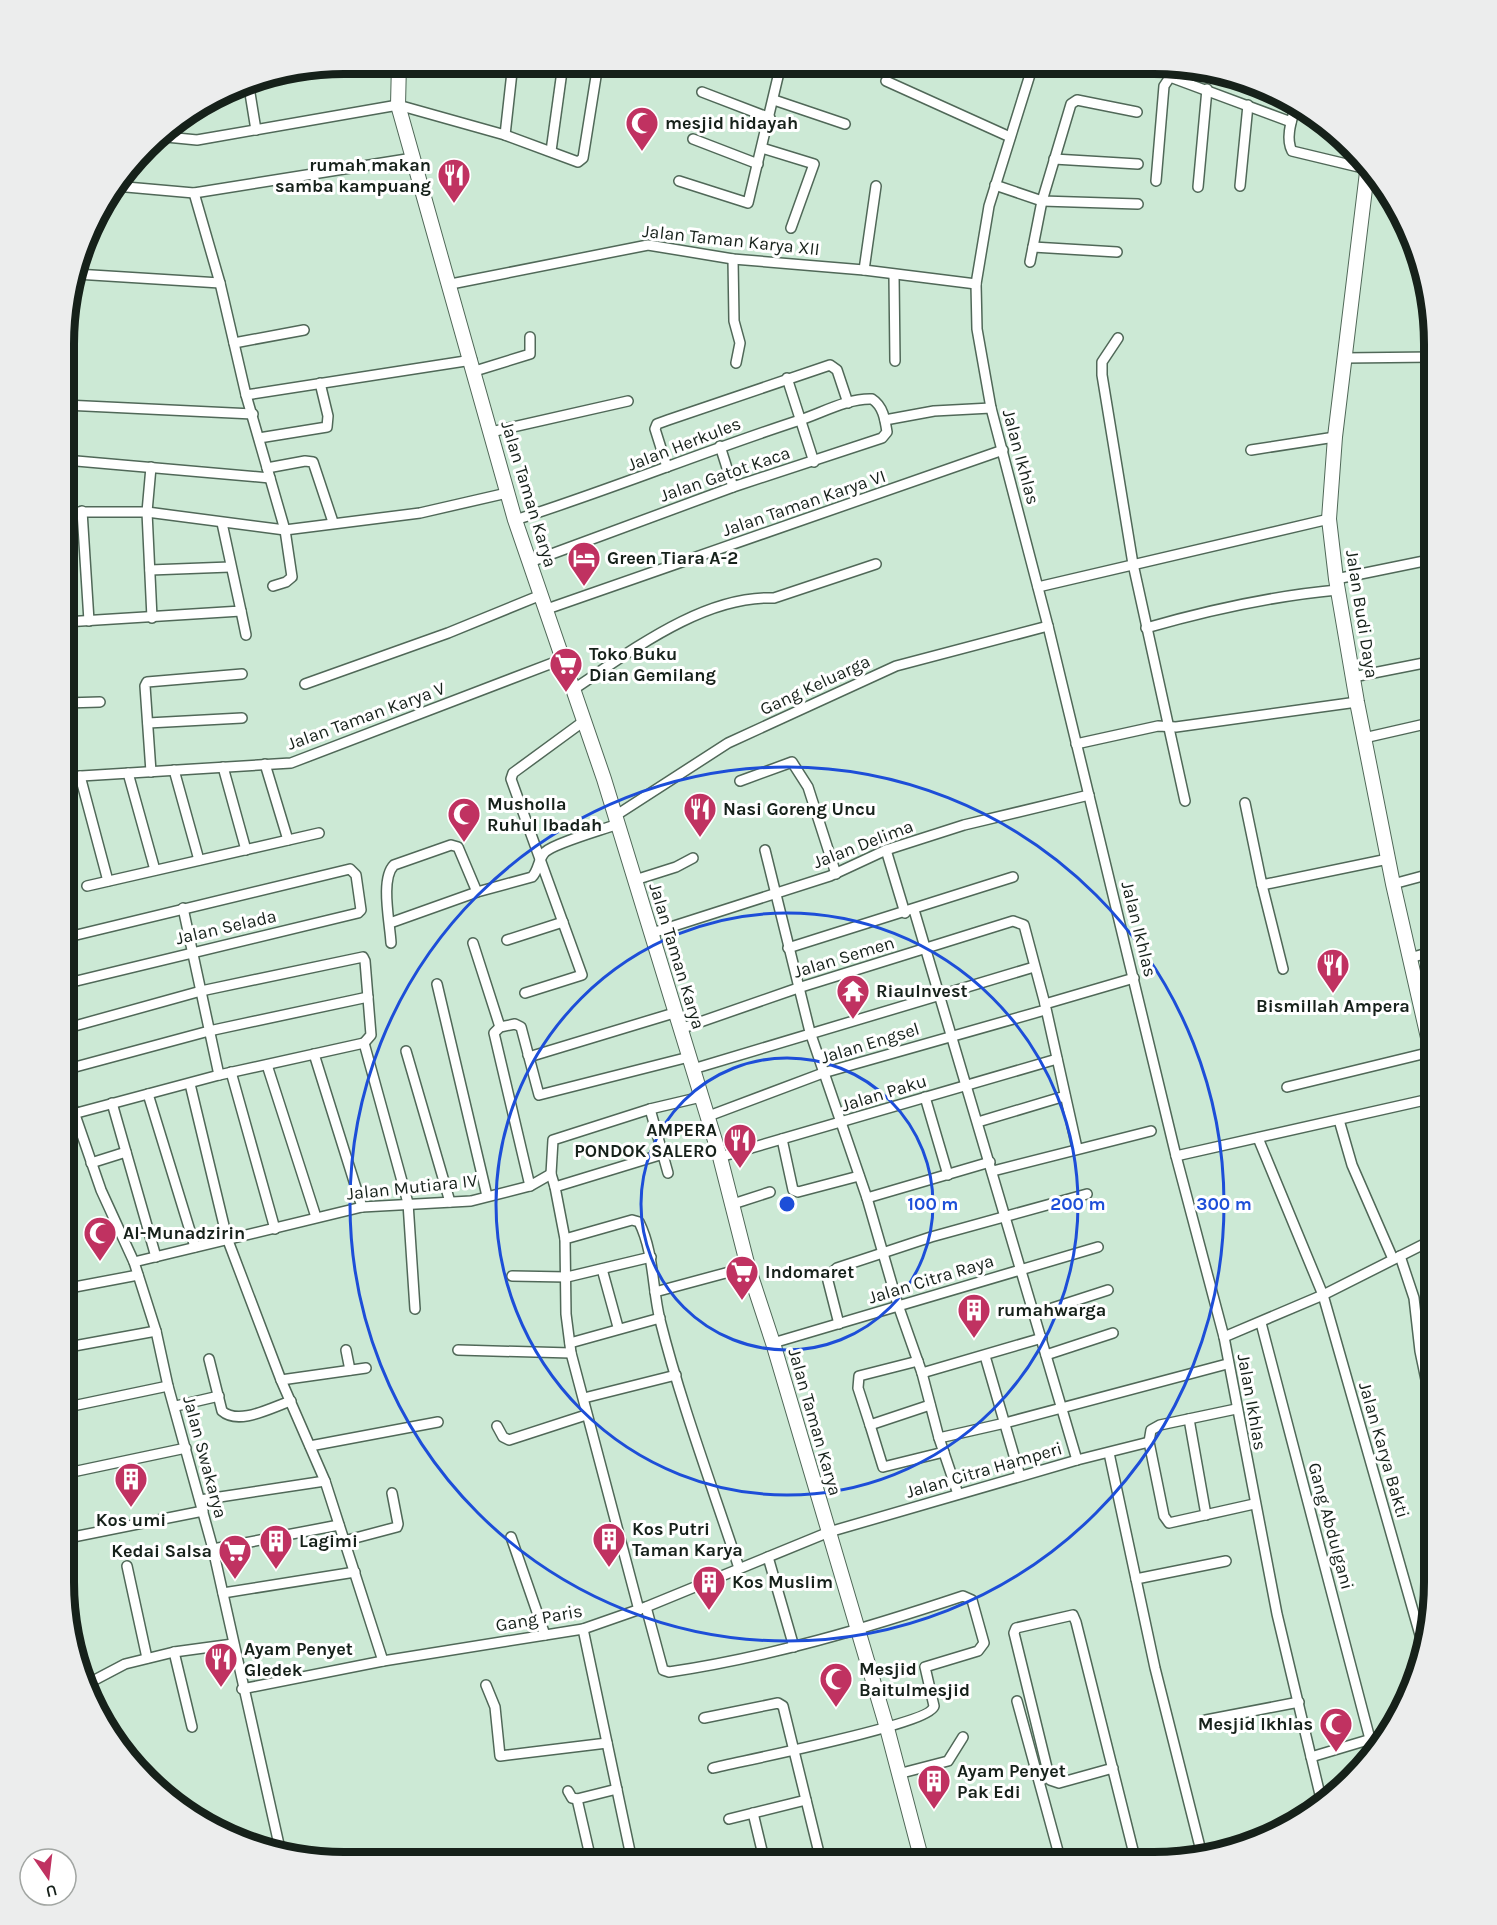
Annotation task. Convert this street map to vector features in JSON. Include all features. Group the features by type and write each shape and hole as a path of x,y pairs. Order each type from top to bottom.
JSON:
{"street":[{"name":"Jalan Taman Karya","path":"399,74 398,105 473,365 507,493 574,689 720,1157 748,1267 773,1343 887,1728 920,1852"},
{"path":"505,135 512,74"},
{"path":"551,152 562,74"},
{"path":"169,137 197,140 398,105 505,135 576,162 582,159 596,74"},
{"path":"679,181 746,204 750,200 779,74"},
{"name":"Jalan Ikhlas","path":"1030,74 995,185 976,284 977,329 991,408 1048,626 1176,1156 1224,1337 1227,1364 1277,1614 1320,1794"},
{"path":"1156,182 1166,80 1174,77 1291,122"},
{"path":"886,81 1010,137"},
{"path":"1198,187 1207,89"},
{"path":"250,91 256,129"},
{"path":"702,92 770,118"},
{"path":"774,100 845,124"},
{"path":"1030,262 1042,201 1071,104 1075,100 1137,111"},
{"path":"1240,186 1248,105"},
{"path":"1294,113 1291,122 1290,147 1292,151 1355,164"},
{"path":"693,139 758,164"},
{"path":"762,148 814,165 791,228"},
{"path":"123,187 194,193 413,158"},
{"path":"1054,159 1138,164"},
{"name":"Jalan Budi Daya","path":"1367,177 1335,437 1329,519 1336,584 1357,702 1392,884 1424,1019"},
{"path":"995,185 1042,201 1138,204"},
{"path":"864,270 876,186"},
{"path":"194,193 220,283 246,395 285,530 292,577 286,582 273,586"},
{"name":"Jalan Taman Karya XII","path":"450,284 634,246 662,246 733,259 864,270 976,284"},
{"path":"1033,248 1117,252"},
{"path":"733,259 734,321 740,343 736,363"},
{"path":"83,274 220,283"},
{"path":"894,275 895,361"},
{"path":"234,343 304,330"},
{"path":"246,395 320,383 473,365 530,354 530,337"},
{"path":"1118,338 1102,362 1102,375 1133,564 1185,801"},
{"path":"1344,358 1424,357"},
{"path":"667,467 655,426 787,378 833,365 848,403"},
{"path":"787,378 814,462"},
{"path":"259,438 327,427 328,416 320,383"},
{"name":"Jalan Herkules","path":"515,520 596,495 720,446 848,403 872,399 879,405 885,420"},
{"path":"491,432 628,401"},
{"path":"73,405 253,414"},
{"path":"885,420 934,411 991,408"},
{"name":"Jalan Gatot Kaca","path":"530,562 733,487 882,438 887,432 885,420"},
{"path":"1251,450 1335,437"},
{"path":"720,446 733,487"},
{"name":"Jalan Taman Karya VI","path":"547,609 880,495 1003,450"},
{"path":"267,468 305,460 313,462 317,468 333,522"},
{"path":"73,461 270,478"},
{"path":"151,467 147,512 152,618"},
{"path":"73,512 147,512 285,530 333,522 420,513 507,493"},
{"path":"82,511 89,621"},
{"path":"1038,587 1329,519"},
{"path":"222,523 246,635"},
{"path":"1146,628 1191,615 1280,597 1424,562"},
{"path":"574,689 658,633 717,608 761,598 774,598 876,564"},
{"path":"150,570 230,567"},
{"path":"305,684 448,633 540,595"},
{"path":"73,622 241,611"},
{"name":"Gang Keluarga","path":"390,923 477,892 532,877 537,872 541,858 549,849 616,820 728,742 896,666 1048,626"},
{"name":"Jalan Taman Karya V","path":"73,776 291,763 563,659"},
{"path":"1353,677 1424,663"},
{"path":"151,772 145,686 147,682 242,674"},
{"path":"73,703 100,702"},
{"path":"1076,744 1158,726 1357,702"},
{"path":"147,723 242,718"},
{"path":"525,993 582,975 512,780 513,773 584,721"},
{"path":"1364,738 1424,724"},
{"path":"740,781 792,762 808,787 836,874"},
{"path":"265,764 288,840"},
{"path":"223,767 246,850"},
{"path":"174,770 199,860"},
{"path":"128,773 155,870"},
{"path":"80,776 108,881"},
{"name":"Jalan Delima","path":"652,933 836,874 886,850 975,822 1089,795"},
{"path":"1245,803 1283,969"},
{"path":"87,886 319,833"},
{"path":"391,943 387,872 394,865 451,845 458,847 477,892"},
{"path":"765,850 810,1032 867,1198 882,1253 922,1373 939,1438 958,1494"},
{"path":"886,850 925,949 952,1035 1077,1460"},
{"path":"635,880 676,867 693,858"},
{"path":"1262,885 1389,859"},
{"name":"Jalan Selada","path":"73,982 358,913 361,910 356,875 350,869 183,908"},
{"path":"1392,884 1424,876"},
{"path":"788,948 1013,877"},
{"path":"73,936 183,908 219,1075"},
{"path":"507,940 563,921"},
{"name":"Jalan Semen","path":"680,1029 798,988 1018,921 1024,926 1034,967"},
{"path":"473,944 497,1030 530,1186"},
{"path":"1410,958 1424,954"},
{"path":"73,1027 201,991 355,957 363,957 365,962 371,1035 364,1043 231,1072 73,1114"},
{"path":"497,1030 515,1024 521,1027 539,1095 691,1063 810,1032 1034,967 1077,1148"},
{"name":"Jalan Engsel","path":"706,1117 824,1073 1134,978"},
{"path":"437,984 487,1196"},
{"path":"1419,996 1424,994"},
{"path":"73,1068 209,1031 368,997"},
{"path":"528,1055 532,1056 674,1012"},
{"path":"364,1043 408,1203 415,1310"},
{"path":"406,1051 450,1202"},
{"path":"314,1054 362,1207"},
{"path":"1287,1087 1424,1058"},
{"name":"Jalan Paku","path":"720,1157 1057,1059"},
{"path":"267,1065 316,1217"},
{"path":"231,1072 275,1228"},
{"path":"190,1084 227,1238 281,1380 325,1481 383,1661"},
{"path":"148,1094 195,1247"},
{"path":"978,1122 1065,1096"},
{"path":"700,1097 650,1109 551,1142 551,1174 566,1239 566,1314 571,1353 584,1398 586,1415 663,1670 669,1672 794,1647 858,1631 963,1596 972,1600 984,1643 981,1648 925,1667 934,1710 887,1728 713,1768"},
{"path":"925,1097 948,1175"},
{"path":"1176,1156 1424,1100"},
{"path":"112,1103 156,1257"},
{"path":"650,1109 668,1173"},
{"name":"Jalan Swakarya","path":"73,1114 91,1163 134,1262 156,1331 168,1386 176,1406 213,1550 278,1843"},
{"path":"1339,1120 1352,1165 1397,1257 1414,1299 1424,1370"},
{"path":"867,1198 948,1175 1151,1131"},
{"name":"Jalan Karya Bakti","path":"1258,1138 1323,1294 1419,1627"},
{"path":"782,1139 793,1190 798,1192 859,1176"},
{"path":"91,1163 126,1152"},
{"path":"555,1187 663,1154"},
{"name":"Jalan Mutiara IV","path":"134,1262 362,1207 471,1201 530,1186 551,1174"},
{"path":"733,1204 771,1192"},
{"path":"839,1324 828,1281 830,1274 837,1268 1087,1194"},
{"path":"566,1239 632,1220 639,1222 651,1257 660,1318 676,1375 739,1568"},
{"path":"1224,1337 1261,1323 1424,1244"},
{"name":"Jalan Citra Raya","path":"773,1343 1098,1247"},
{"path":"512,1276 567,1277 651,1257"},
{"path":"655,1292 748,1267"},
{"path":"602,1269 618,1327"},
{"path":"73,1287 138,1275"},
{"path":"1034,1314 1108,1290"},
{"path":"570,1343 618,1327 660,1318"},
{"name":"Gang Abdulgani","path":"1261,1323 1370,1739"},
{"path":"73,1346 156,1331"},
{"path":"1046,1355 1113,1333"},
{"path":"922,1373 1042,1338"},
{"path":"346,1350 350,1370"},
{"path":"458,1350 571,1353"},
{"path":"985,1356 1020,1476"},
{"path":"209,1359 222,1412 228,1417 239,1418 291,1401"},
{"path":"918,1361 859,1376 858,1388 883,1467 944,1452"},
{"path":"939,1438 1005,1423 1227,1364"},
{"path":"281,1380 366,1368"},
{"path":"584,1398 676,1375"},
{"path":"73,1406 168,1386"},
{"path":"176,1406 219,1396"},
{"path":"870,1425 930,1405"},
{"path":"1236,1409 1160,1425 1151,1430 1149,1442 1167,1521 1173,1523 1254,1504"},
{"path":"496,1426 503,1437 509,1440 586,1415"},
{"path":"1189,1419 1206,1515"},
{"path":"310,1446 438,1422"},
{"name":"Jalan Citra Hamperi","path":"828,1532 1077,1460 1149,1442"},
{"path":"73,1472 186,1448"},
{"path":"1109,1453 1155,1668 1200,1847"},
{"path":"200,1500 325,1481"},
{"path":"344,1542 397,1527 392,1493"},
{"path":"73,1537 203,1511"},
{"path":"213,1550 339,1525"},
{"name":"Gang Paris","path":"242,1689 383,1661 583,1629 643,1608 828,1532"},
{"path":"511,1537 545,1635"},
{"path":"768,1557 794,1647"},
{"path":"1136,1579 1226,1561"},
{"path":"127,1566 147,1659"},
{"path":"223,1593 355,1572"},
{"path":"1113,1768 1059,1783 1050,1780 1014,1633 1023,1625 1073,1615 1113,1768 1134,1852"},
{"path":"583,1629 630,1852"},
{"path":"93,1681 125,1664 174,1652 233,1644"},
{"path":"174,1652 192,1727"},
{"path":"486,1685 495,1707 500,1756 607,1743"},
{"path":"1017,1701 1058,1852"},
{"path":"1206,1720 1299,1702"},
{"path":"704,1718 778,1703 783,1706 800,1747 806,1800 819,1852"},
{"path":"898,1774 948,1761 963,1737"},
{"path":"1311,1757 1374,1738"},
{"path":"568,1791 572,1798 576,1799 617,1789"},
{"path":"576,1799 589,1852"},
{"path":"729,1818 806,1800"},
{"path":"753,1812 762,1852"}],"place":[{"name":"mesjid hidayah","path":"642,152"},
{"name":"rumah makan samba kampuang","path":"454,204"},
{"name":"Green Tiara A-2","path":"584,587"},
{"name":"Toko Buku Dian Gemilang","path":"566,693"},
{"name":"Nasi Goreng Uncu","path":"700,838"},
{"name":"Musholla Ruhul Ibadah","path":"464,843"},
{"name":"Bismillah Ampera","path":"1333,994"},
{"name":"RiauInvest","path":"853,1020"},
{"name":"AMPERA PONDOK SALERO","path":"740,1169"},
{"name":"Al-Munadzirin","path":"100,1262"},
{"name":"Indomaret","path":"742,1301"},
{"name":"rumahwarga","path":"974,1339"},
{"name":"Kos umi","path":"131,1508"},
{"name":"Kos Putri Taman Karya","path":"609,1568"},
{"name":"Lagimi","path":"276,1570"},
{"name":"Kedai Salsa","path":"235,1580"},
{"name":"Kos Muslim","path":"709,1611"},
{"name":"Ayam Penyet Gledek","path":"221,1688"},
{"name":"Mesjid Baitulmesjid","path":"836,1708"},
{"name":"Mesjid Ikhlas","path":"1336,1753"},
{"name":"Ayam Penyet Pak Edi","path":"934,1810"}]}
